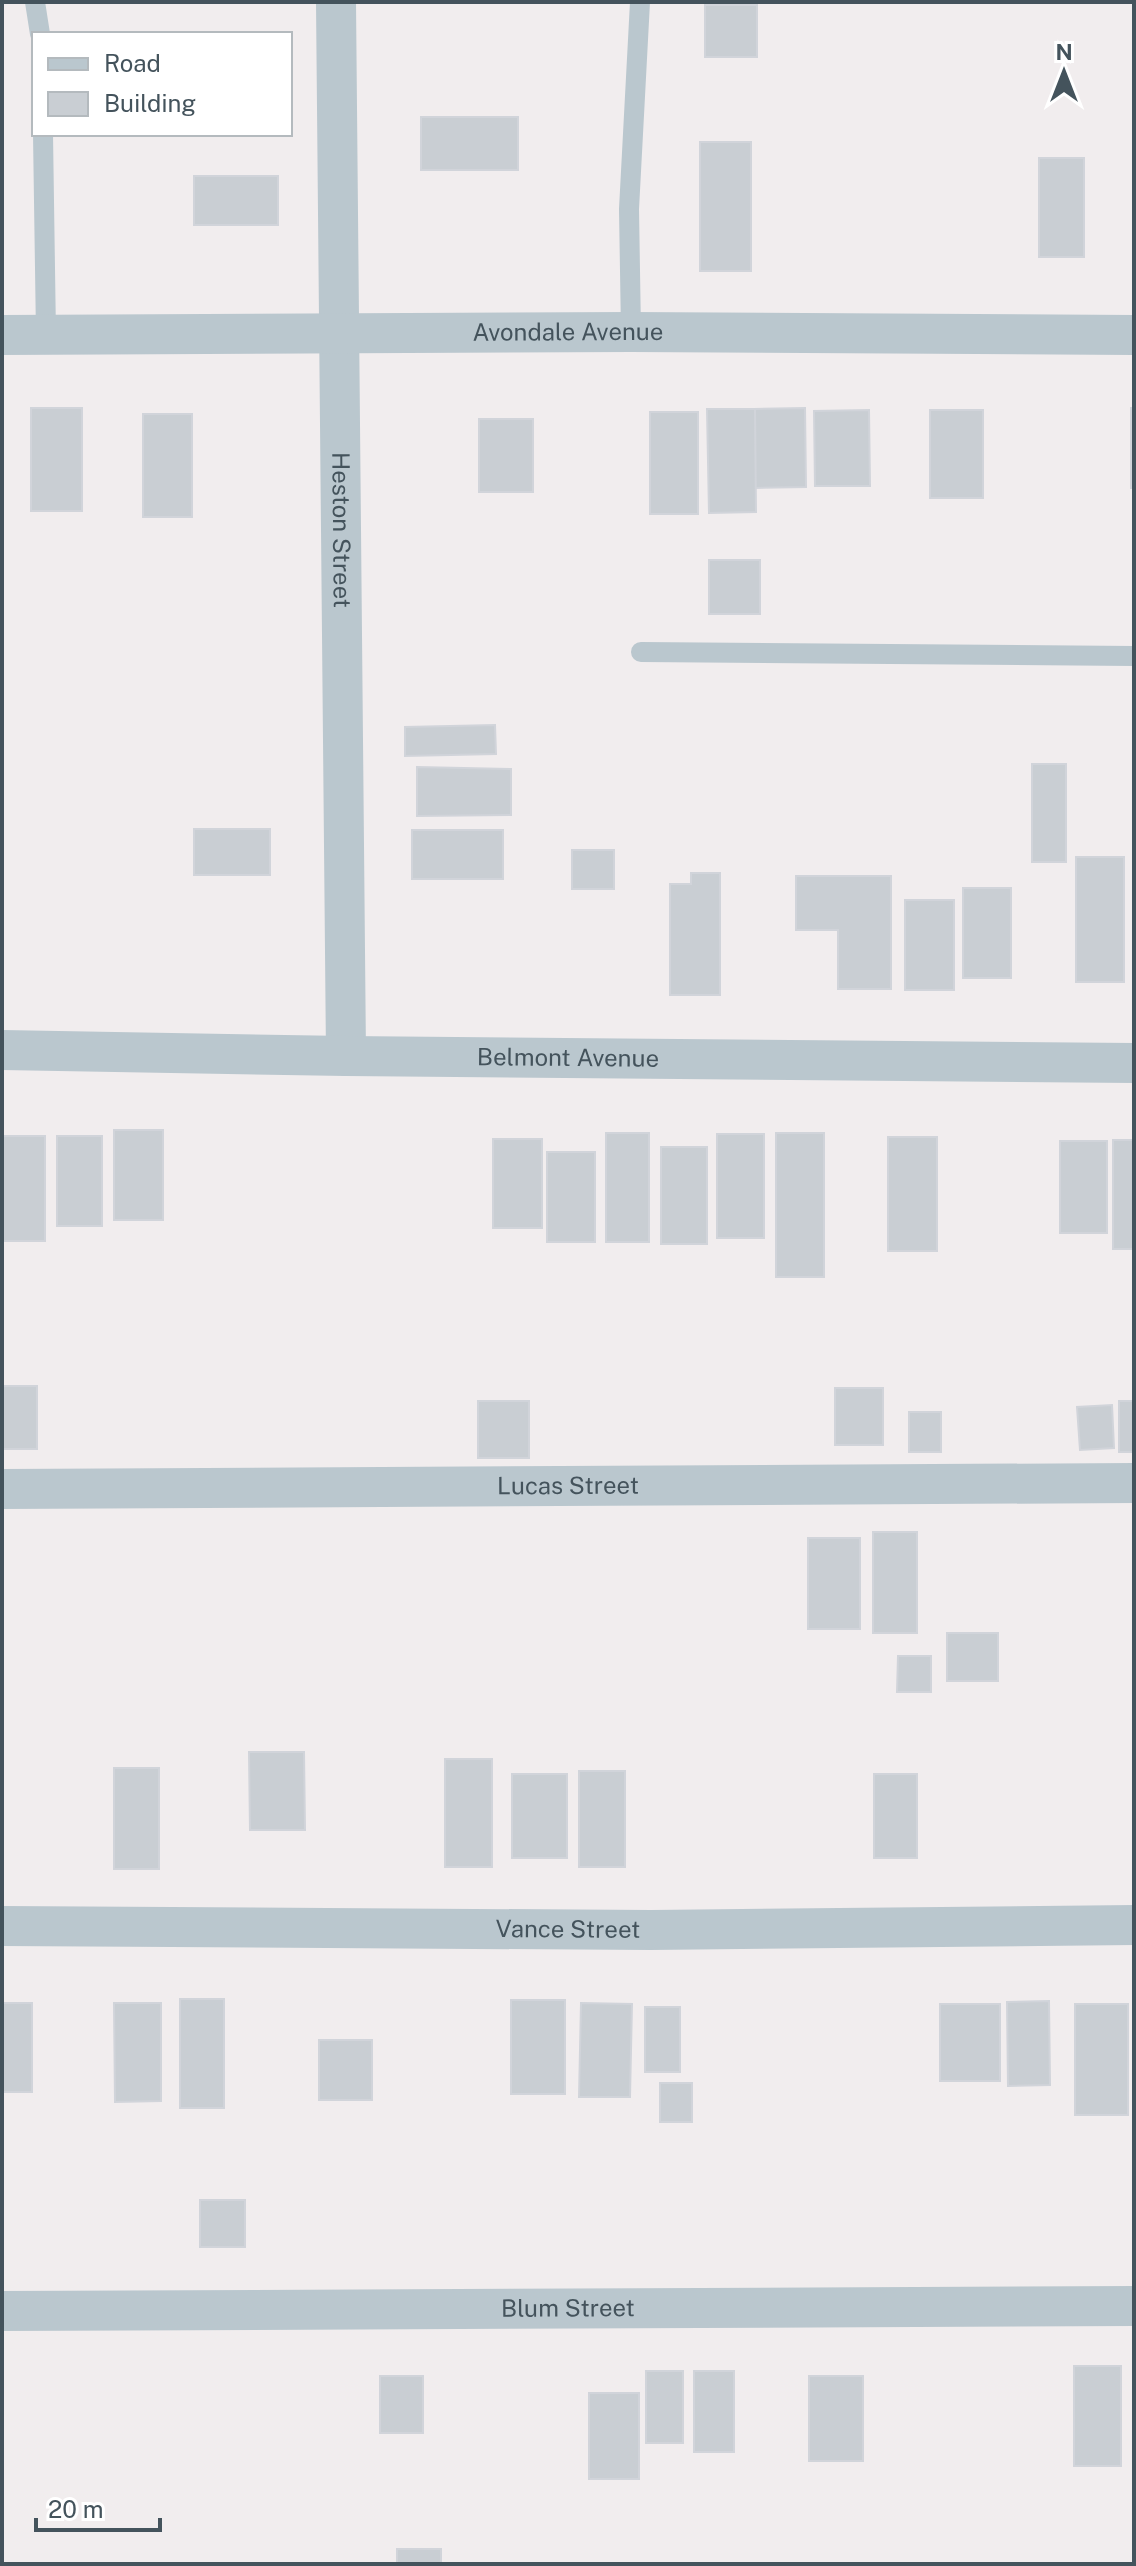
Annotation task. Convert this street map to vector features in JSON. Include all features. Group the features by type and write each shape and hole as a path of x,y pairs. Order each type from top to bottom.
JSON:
{"street":[{"name":"Heston Street","path":"336,2 346,1056"},
{"name":"Avondale Avenue","path":"2,335 631,332 1134,335"},
{"name":"Belmont Avenue","path":"2,1050 1134,1063"},
{"name":"Lucas Street","path":"2,1489 1134,1483"},
{"name":"Vance Street","path":"2,1926 651,1930 1134,1925"},
{"name":"Blum Street","path":"2,2311 1134,2306"}],"lane":[{"path":"35,2 40,32"},
{"path":"631,332 629,209 640,2"},
{"path":"43,136 46,335"},
{"path":"641,652 1134,656"}],"building":[{"path":"705,5 757,5 757,57 705,57"},
{"path":"421,117 518,117 518,170 421,170"},
{"path":"700,142 751,142 751,271 700,271"},
{"path":"1039,158 1084,158 1084,257 1039,257"},
{"path":"194,176 278,176 278,225 194,225"},
{"path":"31,408 82,408 82,511 31,511"},
{"path":"805,408 806,487 755,488 755,409"},
{"path":"1131,408 1134,408 1134,488 1131,488"},
{"path":"707,409 755,409 756,512 709,513"},
{"path":"869,410 870,486 815,486 814,411"},
{"path":"930,410 983,410 983,498 930,498"},
{"path":"650,412 698,412 698,514 650,514"},
{"path":"143,414 192,414 192,517 143,517"},
{"path":"479,419 533,419 533,492 479,492"},
{"path":"709,560 760,560 760,614 709,614"},
{"path":"495,725 496,754 405,756 405,727"},
{"path":"1032,764 1066,764 1066,862 1032,862"},
{"path":"417,767 511,769 511,815 417,816"},
{"path":"194,829 270,829 270,875 194,875"},
{"path":"412,830 503,830 503,879 412,879"},
{"path":"572,850 614,850 614,889 572,889"},
{"path":"1076,857 1124,857 1124,982 1076,982"},
{"path":"691,873 720,873 720,995 670,995 670,884 691,884"},
{"path":"796,876 891,876 891,989 838,989 838,930 796,930"},
{"path":"963,888 1011,888 1011,978 963,978"},
{"path":"905,900 954,900 954,990 905,990"},
{"path":"114,1130 163,1130 163,1220 114,1220"},
{"path":"606,1133 649,1133 649,1242 606,1242"},
{"path":"776,1133 824,1133 824,1277 776,1277"},
{"path":"717,1134 764,1134 764,1238 717,1238"},
{"path":"2,1136 45,1136 45,1241 2,1241"},
{"path":"57,1136 102,1136 102,1226 57,1226"},
{"path":"888,1137 937,1137 937,1251 888,1251"},
{"path":"493,1139 542,1139 542,1228 493,1228"},
{"path":"1113,1140 1134,1140 1134,1249 1113,1249"},
{"path":"1060,1141 1107,1141 1107,1233 1060,1233"},
{"path":"661,1147 707,1147 707,1244 661,1244"},
{"path":"547,1152 595,1152 595,1242 547,1242"},
{"path":"2,1386 37,1386 37,1449 2,1449"},
{"path":"835,1388 883,1388 883,1445 835,1445"},
{"path":"478,1401 529,1401 529,1458 478,1458"},
{"path":"1119,1401 1134,1401 1134,1452 1119,1452"},
{"path":"1112,1405 1114,1448 1080,1450 1077,1407"},
{"path":"909,1412 941,1412 941,1452 909,1452"},
{"path":"873,1532 917,1532 917,1633 873,1633"},
{"path":"808,1538 860,1538 860,1629 808,1629"},
{"path":"947,1633 998,1633 998,1681 947,1681"},
{"path":"898,1656 931,1656 931,1692 897,1692"},
{"path":"249,1752 304,1752 305,1830 250,1830"},
{"path":"445,1759 492,1759 492,1867 445,1867"},
{"path":"114,1768 159,1768 159,1869 114,1869"},
{"path":"579,1771 625,1771 625,1867 579,1867"},
{"path":"512,1774 567,1774 567,1858 512,1858"},
{"path":"874,1774 917,1774 917,1858 874,1858"},
{"path":"180,1999 224,1999 224,2108 180,2108"},
{"path":"511,2000 565,2000 565,2094 511,2094"},
{"path":"1049,2001 1050,2085 1008,2086 1007,2002"},
{"path":"2,2003 32,2003 32,2092 2,2092"},
{"path":"114,2003 161,2003 161,2101 115,2102"},
{"path":"581,2003 632,2004 630,2097 579,2097"},
{"path":"940,2004 1000,2004 1000,2081 940,2081"},
{"path":"1075,2004 1128,2004 1128,2115 1075,2115"},
{"path":"645,2007 680,2007 680,2072 645,2072"},
{"path":"319,2040 372,2040 372,2100 319,2100"},
{"path":"660,2083 692,2083 692,2122 660,2122"},
{"path":"200,2200 245,2200 245,2247 200,2247"},
{"path":"1074,2366 1121,2366 1121,2466 1074,2466"},
{"path":"646,2371 683,2371 683,2443 646,2443"},
{"path":"694,2371 734,2371 734,2452 694,2452"},
{"path":"380,2376 423,2376 423,2433 380,2433"},
{"path":"809,2376 863,2376 863,2461 809,2461"},
{"path":"589,2393 639,2393 639,2479 589,2479"},
{"path":"397,2549 441,2549 441,2564 397,2564"}]}
